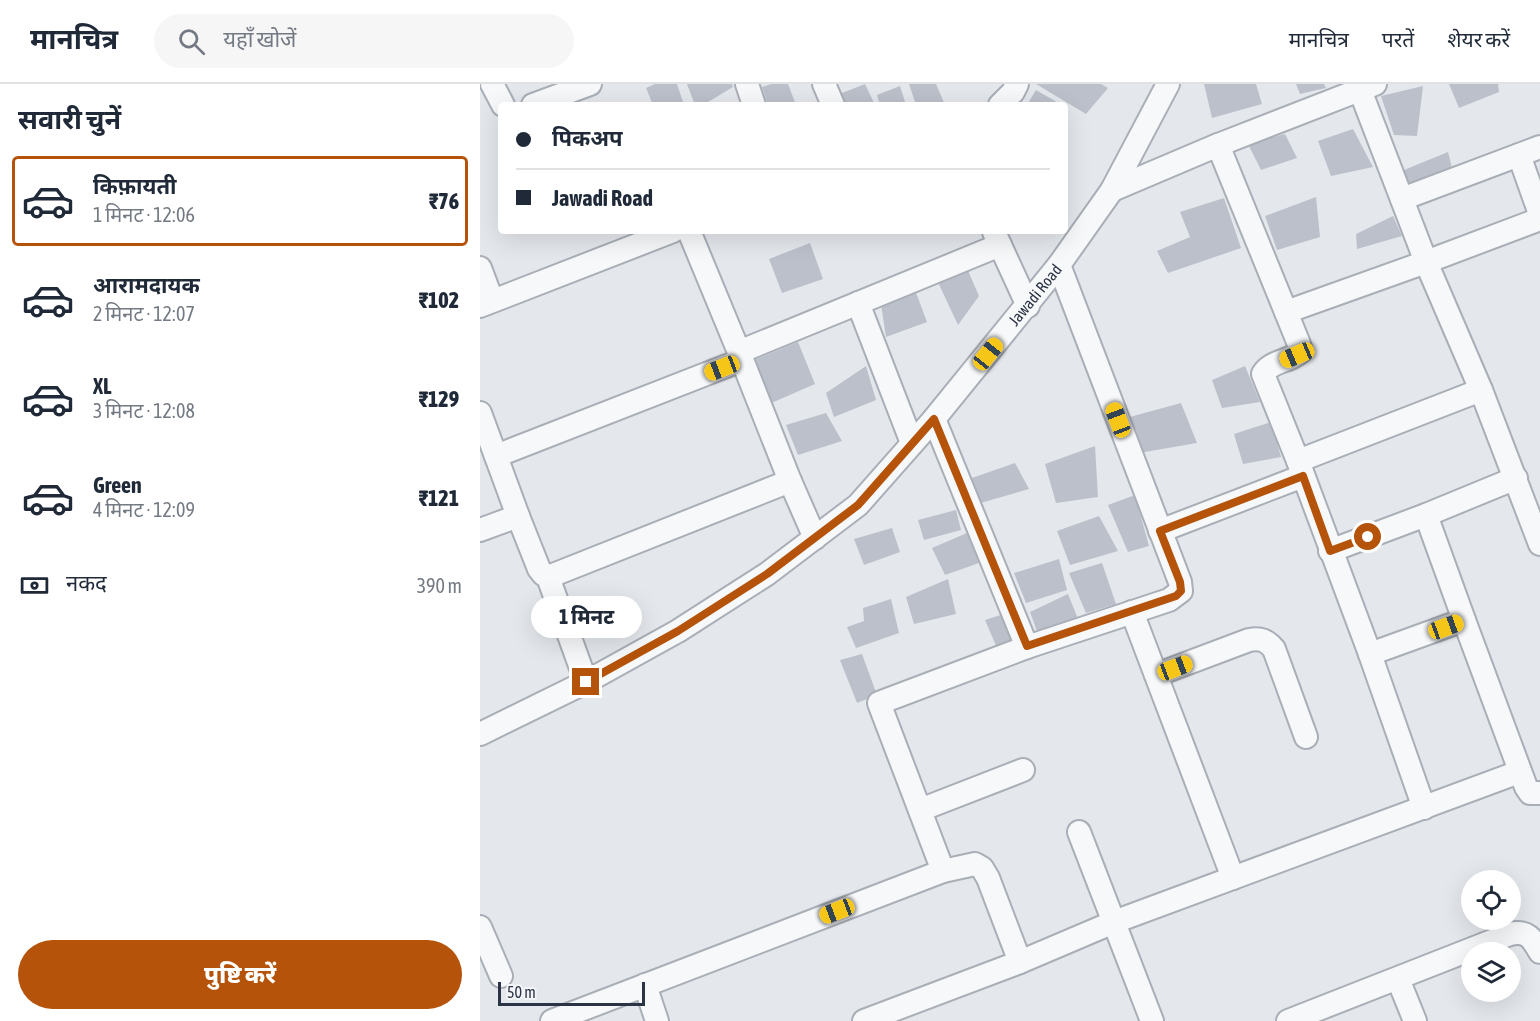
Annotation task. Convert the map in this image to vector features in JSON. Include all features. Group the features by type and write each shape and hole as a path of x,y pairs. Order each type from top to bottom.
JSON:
{"street":[{"path":"492,84 501,102"},
{"path":"541,102 590,84"},
{"path":"747,84 753,102"},
{"path":"824,84 832,102"},
{"path":"1003,102 1017,84"},
{"name":"Jawadi Road","path":"480,734 586,682 678,631 767,574 858,505 934,419 1059,265 1112,190 1168,84"},
{"path":"1112,190 1218,145 1367,87 1402,199 1426,262 1482,390 1540,544"},
{"path":"1218,145 1301,351 1267,368 1263,374 1301,468 1424,808"},
{"path":"1286,312 1426,262 1540,216 1530,151 1402,199"},
{"path":"480,268 486,303 665,234"},
{"path":"690,234 815,538"},
{"path":"496,456 741,356 997,238 1028,306"},
{"path":"943,871 879,703 1027,646 1169,600 1181,591 1180,582 1059,265"},
{"path":"858,303 912,442"},
{"path":"1160,531 1482,390"},
{"path":"480,413 539,569 548,577 586,682"},
{"path":"934,419 1027,646"},
{"path":"1330,551 1516,478"},
{"path":"548,577 790,481"},
{"path":"1426,515 1520,772 1530,793 1540,793"},
{"path":"480,530 518,516"},
{"path":"1132,612 1233,878"},
{"path":"1370,654 1464,620"},
{"path":"1156,675 1249,640 1259,639 1268,642 1274,649 1306,737"},
{"path":"920,810 1023,770"},
{"path":"864,1021 1020,962 1114,922 1520,772"},
{"path":"1079,832 1152,1021"},
{"path":"552,1021 943,871 975,864 982,868 988,878 1020,962"},
{"path":"480,927 501,976"},
{"path":"1288,1021 1517,932 1525,933 1532,938 1540,952"},
{"path":"1398,979 1415,1021"},
{"path":"645,985 657,1021"}],"building":[{"path":"655,84 677,84 683,102 652,102 646,88"},
{"path":"687,84 732,84 733,87 708,102 694,102"},
{"path":"771,84 788,84 795,102 767,102 762,87"},
{"path":"865,84 874,102 840,102 837,95"},
{"path":"909,84 936,84 944,102 915,102"},
{"path":"1036,84 1101,84 1108,88 1086,114"},
{"path":"1204,84 1256,84 1262,104 1212,118"},
{"path":"1296,84 1324,84 1326,88 1300,94"},
{"path":"1449,84 1498,84 1499,92 1459,108"},
{"path":"900,86 905,102 879,102 877,95"},
{"path":"1423,86 1417,136 1394,135 1381,96"},
{"path":"1036,90 1057,102 1029,102"},
{"path":"1353,129 1373,167 1331,176 1318,141"},
{"path":"1285,134 1297,158 1261,170 1248,144"},
{"path":"1448,152 1452,168 1408,188 1404,170"},
{"path":"1316,197 1320,237 1277,250 1265,216"},
{"path":"1224,198 1241,248 1168,273 1157,251 1190,237 1180,212"},
{"path":"1393,216 1402,236 1357,249 1356,234"},
{"path":"810,243 823,279 782,293 769,259"},
{"path":"966,266 979,296 958,325 936,278"},
{"path":"915,290 927,322 886,337 881,304"},
{"path":"798,342 815,384 769,404 752,361"},
{"path":"866,366 876,400 834,417 826,393"},
{"path":"1245,366 1260,402 1222,408 1212,380"},
{"path":"1181,403 1197,443 1139,453 1126,418"},
{"path":"826,413 842,441 798,455 786,425"},
{"path":"1271,422 1281,457 1243,464 1234,434"},
{"path":"1095,446 1098,497 1056,503 1045,464"},
{"path":"1015,463 1029,489 977,504 972,478"},
{"path":"1135,495 1149,546 1128,552 1108,505"},
{"path":"956,510 961,530 924,540 918,520"},
{"path":"1099,516 1118,551 1070,565 1057,531"},
{"path":"892,528 900,552 864,565 854,539"},
{"path":"967,533 979,563 945,575 932,548"},
{"path":"1059,559 1067,590 1026,603 1014,573"},
{"path":"1102,563 1116,604 1086,613 1069,573"},
{"path":"948,579 956,614 914,624 906,597"},
{"path":"1068,594 1080,624 1038,634 1030,612"},
{"path":"891,599 899,633 856,648 847,627 864,621 863,608"},
{"path":"1007,613 1015,640 997,648 985,620"},
{"path":"862,654 877,695 857,703 840,660"}],"route":[{"path":"586,682 678,631 767,574 858,505 934,419 1027,646 1176,596 1181,591 1180,582 1160,531 1303,476 1330,551 1368,537"}]}
